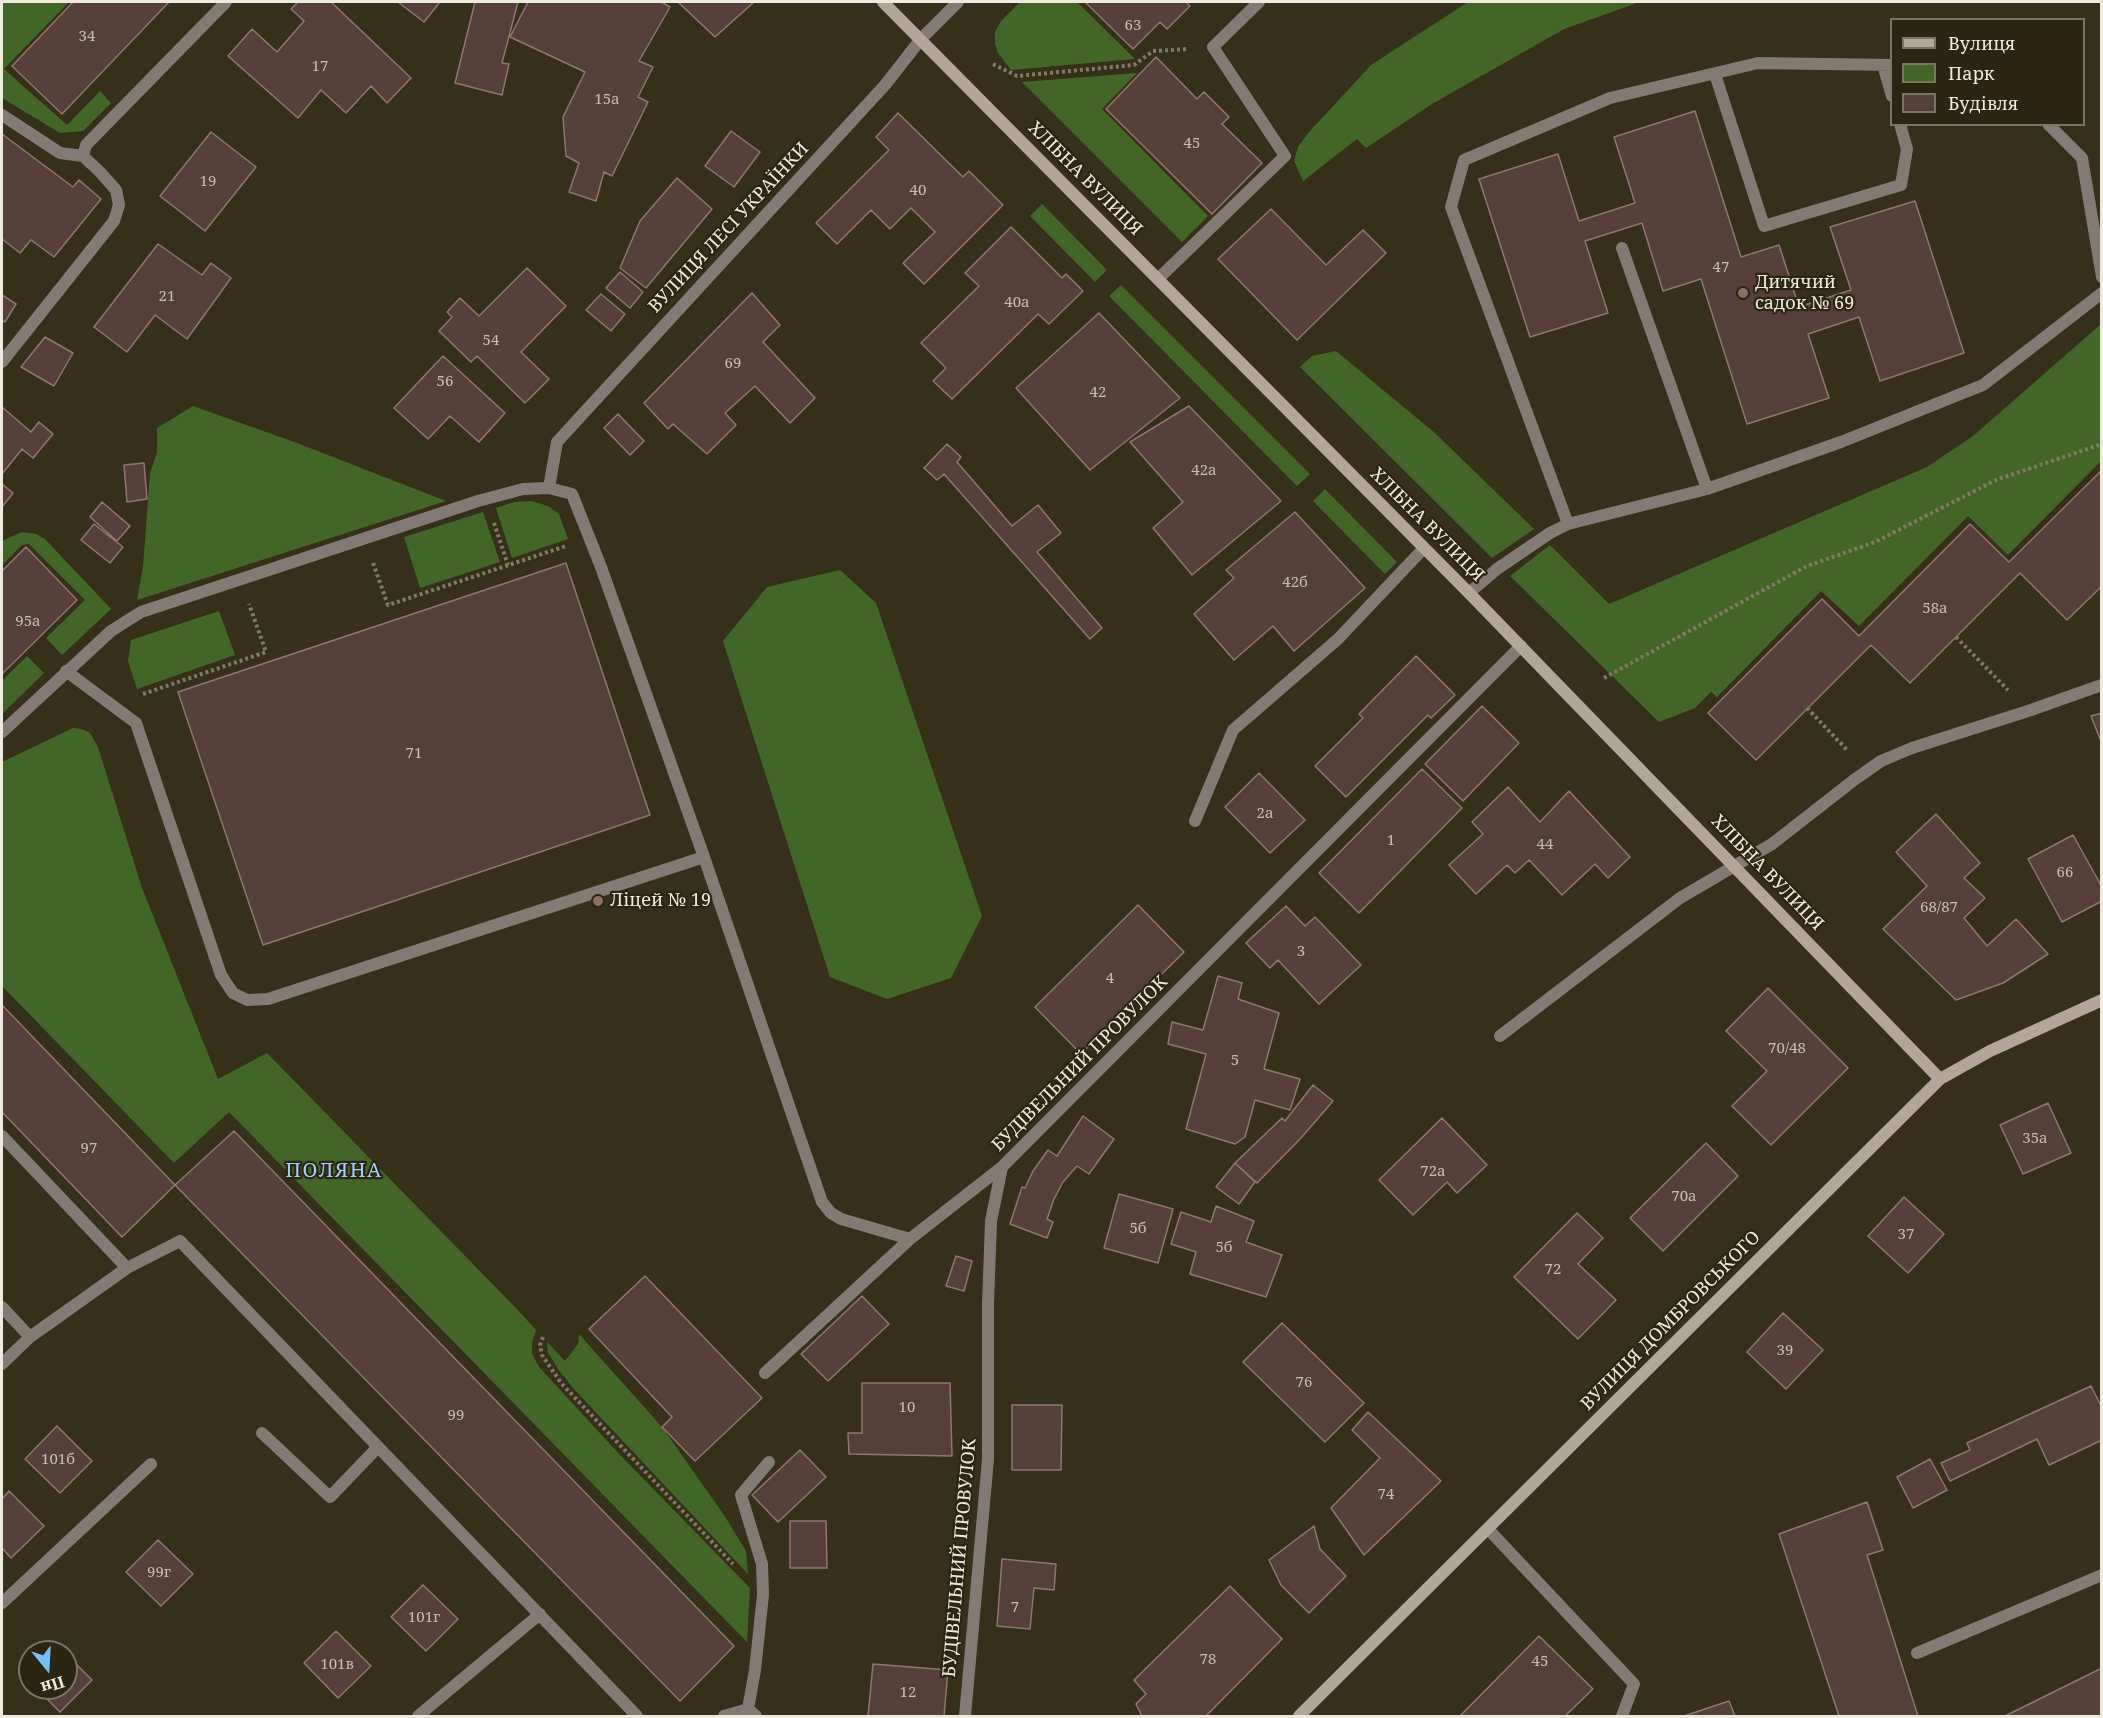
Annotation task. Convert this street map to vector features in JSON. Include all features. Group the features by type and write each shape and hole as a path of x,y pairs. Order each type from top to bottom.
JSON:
{"street":[{"path":"83,156 86,145 226,2"},
{"name":"ХЛІБНА ВУЛИЦЯ","path":"883,2 1469,593 1940,1079"},
{"name":"ВУЛИЦЯ ЛЕСІ УКРАЇНКИ","path":"549,488 557,442 885,85 921,39 958,2"},
{"path":"1158,279 1285,156 1213,47 1259,2"},
{"path":"1568,524 1451,207 1464,160 1610,99 1758,63 1887,65 1890,84"},
{"path":"1715,74 1764,226 1901,185 1907,149 1901,126"},
{"path":"2,115 60,153 83,156 116,190 119,205 114,221 2,362"},
{"path":"2050,126 2082,158 2102,277"},
{"path":"1622,248 1707,489"},
{"path":"1469,593 1497,569 1550,532 1568,524 1707,489 1841,442 1983,385 2102,293"},
{"path":"2,732 111,630 141,612 523,489 549,488 572,494 704,857 822,1202 831,1213 841,1219 910,1239"},
{"path":"1195,821 1233,730 1338,639 1424,548"},
{"name":"БУДІВЕЛЬНИЙ ПРОВУЛОК","path":"965,1716 988,1459 988,1304 991,1221 1002,1167 1521,646"},
{"path":"66,671 136,723 221,975 232,993 247,1000 268,999 704,857"},
{"path":"1500,1036 1680,898 1772,844 1881,761 1912,748 2102,685"},
{"name":"ВУЛИЦЯ ДОМБРОВСЬКОГО","path":"1299,1716 1940,1079 1990,1051 2102,1000"},
{"path":"2,1136 127,1268"},
{"path":"765,1373 910,1239 1002,1167"},
{"path":"2,1364 30,1337 127,1268 180,1241 638,1716"},
{"path":"2,1307 30,1337"},
{"path":"262,1433 330,1497 378,1447"},
{"path":"724,1716 752,1713 763,1595 762,1564 741,1495 769,1462"},
{"path":"2,1603 151,1464"},
{"path":"1488,1529 1634,1684 1622,1716"},
{"path":"1917,1653 2102,1575"},
{"path":"418,1716 540,1614"}],"path":[{"path":"993,64 1017,76 1134,65 1153,51 1213,47"},
{"path":"1604,678 1806,566 1875,542 1995,480 2102,444"},
{"path":"485,500 508,565"},
{"path":"371,557 388,605 590,539"},
{"path":"127,716 141,695 266,652 247,597"},
{"path":"1956,637 2028,711"},
{"path":"1807,708 1867,771"},
{"path":"543,1337 540,1345 542,1355 561,1383 763,1595"}],"green space":[{"path":"2,2 69,2 4,69 67,125 100,91 111,103 83,131 60,133 2,98"},
{"path":"1020,2 1077,2 1135,59 1011,70 998,53 995,32 1001,21"},
{"path":"1468,2 1640,2 1564,29 1432,104 1366,148 1357,139 1303,181 1294,161 1298,147 1309,132 1371,65"},
{"path":"1137,73 1102,109 1208,216 1182,242 1022,82"},
{"path":"1042,204 1107,270 1095,282 1030,216"},
{"path":"1121,285 1310,474 1297,486 1109,296"},
{"path":"2101,324 2101,461 2008,555 1968,516 1859,626 1821,591 1717,697 1711,692 1695,708 1659,722 1510,576 1550,545 1609,604 1927,467 1973,436"},
{"path":"1336,351 1435,433 1534,529 1492,558 1300,367 1312,356"},
{"path":"193,406 297,443 446,501 137,600 143,567 150,473 157,453 157,428"},
{"path":"1325,489 1397,562 1385,574 1313,501"},
{"path":"532,501 548,506 559,514 568,539 512,558 496,508 514,502"},
{"path":"483,512 500,562 420,588 404,537"},
{"path":"22,532 36,534 45,539 111,609 62,655 46,638 85,600 29,544 22,545 2,565 2,541"},
{"path":"840,570 876,603 982,916 951,978 887,999 830,977 723,641 767,587"},
{"path":"219,611 235,655 137,689 128,661 131,640"},
{"path":"27,656 44,673 2,714 2,681"},
{"path":"73,728 90,733 98,747 142,888 218,1079 267,1053 515,1307 536,1330 532,1342 532,1354 539,1367 622,1457 750,1588 747,1642 229,1112 174,1163 2,986 2,762"},
{"path":"579,1334 662,1427 724,1515 746,1551 748,1574 573,1388 558,1369 548,1353 547,1342 565,1361 578,1344"}],"building":[{"path":"73,2 169,2 62,114 12,66"},
{"path":"298,2 331,2 411,78 387,103 371,86 346,113 321,90 298,118 228,56 252,29 277,52 304,21 291,9"},
{"path":"398,2 440,2 424,22"},
{"path":"475,2 518,2 502,63 509,64 502,95 455,83"},
{"path":"528,2 661,2 670,7 639,61 653,67 638,97 648,102 612,176 604,172 596,201 569,192 579,163 566,156 563,117 585,72 510,37"},
{"path":"678,2 754,2 715,37"},
{"path":"1085,2 1186,2 1190,6 1167,29 1160,22 1133,49"},
{"path":"1156,57 1197,99 1204,92 1229,117 1222,124 1262,163 1212,214 1106,109"},
{"path":"1695,111 1741,257 1779,245 1799,307 1851,290 1830,227 1915,201 1964,353 1880,381 1859,317 1808,334 1829,398 1747,424 1701,279 1663,291 1642,223 1585,241 1608,313 1530,337 1479,179 1558,154 1579,221 1635,203 1614,137"},
{"path":"898,113 963,177 969,171 1003,205 924,284 903,263 935,232 911,208 890,229 871,210 837,244 816,223 889,150 876,137"},
{"path":"731,131 760,152 734,187 705,166"},
{"path":"211,132 256,167 205,231 160,196"},
{"path":"2,134 73,187 79,180 101,199 54,257 31,240 20,253 2,239"},
{"path":"677,178 712,209 646,288 620,268 640,221"},
{"path":"1271,209 1326,265 1363,230 1386,253 1297,340 1218,259"},
{"path":"1011,227 1062,278 1066,274 1083,291 1049,324 1038,314 952,399 933,381 946,368 921,343 979,286 965,273"},
{"path":"158,244 202,275 211,263 231,278 187,339 155,315 127,352 94,327"},
{"path":"527,268 566,306 521,352 549,379 525,403 477,356 471,362 439,331 452,317 447,312 460,298 479,316"},
{"path":"620,272 643,292 630,308 606,288"},
{"path":"752,293 780,325 763,342 815,398 790,423 755,386 725,413 736,425 707,454 673,424 668,429 644,403"},
{"path":"601,294 625,314 611,331 586,310"},
{"path":"2,295 16,304 5,322 2,320"},
{"path":"1099,313 1180,398 1090,470 1016,388"},
{"path":"45,337 73,353 54,386 21,367"},
{"path":"443,356 505,413 479,442 450,416 428,439 394,408"},
{"path":"1189,406 1281,501 1192,575 1153,528 1183,502 1130,442"},
{"path":"2,407 31,432 39,422 53,434 33,458 22,449 2,474"},
{"path":"618,414 644,441 630,455 604,428"},
{"path":"947,444 961,457 957,462 1012,526 1038,505 1061,533 1037,552 1102,628 1090,639 944,474 937,480 924,468"},
{"path":"144,463 147,499 127,502 124,465"},
{"path":"2102,470 2102,586 2067,620 2020,573 1910,683 1871,645 1756,760 1708,713 1822,599 1859,636 1970,524 2009,562"},
{"path":"2,484 13,493 2,507"},
{"path":"102,502 130,526 117,541 90,517"},
{"path":"1295,512 1365,588 1294,651 1273,626 1234,660 1194,614 1234,578 1226,570"},
{"path":"94,524 123,547 110,563 81,540"},
{"path":"26,547 77,600 2,674 2,571"},
{"path":"566,563 650,815 263,945 178,692"},
{"path":"1416,656 1455,695 1431,718 1428,715 1346,797 1315,766 1363,718 1359,714"},
{"path":"1482,706 1519,743 1463,801 1425,764"},
{"path":"2102,713 2102,744 2091,716"},
{"path":"1422,769 1462,808 1359,913 1319,873"},
{"path":"1259,773 1305,820 1270,853 1225,807"},
{"path":"1508,787 1540,822 1569,791 1630,857 1608,878 1595,864 1562,895 1529,860 1515,873 1507,865 1476,894 1449,865 1483,834 1472,822"},
{"path":"1936,814 1980,863 1964,878 1985,898 1964,918 1987,946 2016,919 2048,954 2003,983 1956,1000 1883,929 1927,886 1896,852"},
{"path":"2073,835 2102,887 2102,901 2062,922 2028,859"},
{"path":"1138,905 1184,952 1081,1054 1035,1007"},
{"path":"1286,906 1305,926 1315,917 1361,965 1319,1004 1278,960 1270,968 1246,943"},
{"path":"1218,976 1242,983 1238,999 1279,1013 1264,1069 1300,1079 1290,1110 1255,1100 1245,1137 1235,1144 1186,1129 1206,1054 1168,1044 1172,1022 1203,1030"},
{"path":"1768,988 1848,1068 1771,1145 1732,1106 1767,1071 1726,1031"},
{"path":"2,1005 175,1185 122,1237 2,1112"},
{"path":"1313,1085 1333,1101 1257,1183 1235,1163 1282,1118 1285,1121"},
{"path":"2048,1103 2071,1153 2023,1174 2000,1125"},
{"path":"1083,1116 1114,1139 1089,1174 1077,1166 1063,1182 1047,1219 1053,1222 1047,1238 1010,1224 1022,1187 1025,1188 1033,1171 1048,1150 1057,1156"},
{"path":"1442,1118 1487,1165 1457,1193 1447,1182 1413,1215 1379,1180"},
{"path":"234,1131 734,1646 680,1701 175,1185"},
{"path":"1706,1143 1738,1176 1663,1251 1630,1218"},
{"path":"1235,1163 1255,1182 1239,1204 1216,1187"},
{"path":"1119,1194 1173,1209 1158,1263 1104,1248"},
{"path":"1904,1197 1944,1234 1908,1273 1868,1236"},
{"path":"1216,1206 1254,1221 1246,1242 1282,1255 1266,1297 1190,1274 1196,1252 1171,1244 1181,1212 1211,1222"},
{"path":"1577,1213 1603,1238 1578,1264 1616,1300 1578,1339 1514,1277"},
{"path":"956,1256 972,1261 964,1291 946,1286"},
{"path":"645,1276 762,1398 695,1461 662,1427 672,1417 589,1329"},
{"path":"862,1296 889,1324 828,1381 801,1354"},
{"path":"1783,1313 1823,1350 1786,1389 1747,1352"},
{"path":"1282,1323 1364,1403 1325,1442 1243,1362"},
{"path":"862,1383 950,1383 952,1456 849,1454 848,1433 862,1433"},
{"path":"2091,1386 2102,1408 2102,1440 2049,1465 2037,1439 1950,1481 1941,1463 1970,1450 1967,1443"},
{"path":"1012,1405 1062,1405 1061,1470 1012,1470"},
{"path":"1368,1412 1441,1481 1364,1555 1331,1508 1380,1458 1352,1430"},
{"path":"57,1426 92,1461 60,1493 25,1459"},
{"path":"800,1450 826,1477 778,1522 752,1495"},
{"path":"1930,1459 1947,1490 1913,1508 1897,1477"},
{"path":"9,1491 44,1526 11,1558 2,1548 2,1499"},
{"path":"1867,1502 1883,1550 1867,1555 1918,1716 1839,1716 1779,1534"},
{"path":"790,1521 826,1521 827,1568 790,1568"},
{"path":"1314,1526 1320,1549 1346,1576 1309,1613 1281,1585 1269,1560"},
{"path":"158,1540 193,1574 161,1606 126,1572"},
{"path":"1002,1559 1056,1564 1054,1590 1034,1588 1030,1629 997,1626"},
{"path":"423,1585 458,1619 426,1651 391,1617"},
{"path":"1230,1586 1282,1639 1206,1716 1142,1716 1136,1704 1146,1694 1134,1680"},
{"path":"336,1631 371,1666 338,1698 304,1663"},
{"path":"1539,1636 1593,1689 1565,1716 1460,1716"},
{"path":"873,1664 948,1670 944,1716 868,1716"},
{"path":"78,1666 92,1680 78,1694"},
{"path":"2102,1668 2102,1716 2005,1716"},
{"path":"48,1700 72,1700 60,1712"},
{"path":"1729,1701 1735,1716 1684,1716"}],"place":[{"name":"Дитячий садок № 69","path":"1743,293"},
{"name":"Ліцей № 19","path":"598,901"}],"district":[{"name":"ПОЛЯНА","path":"334,1171"}]}
